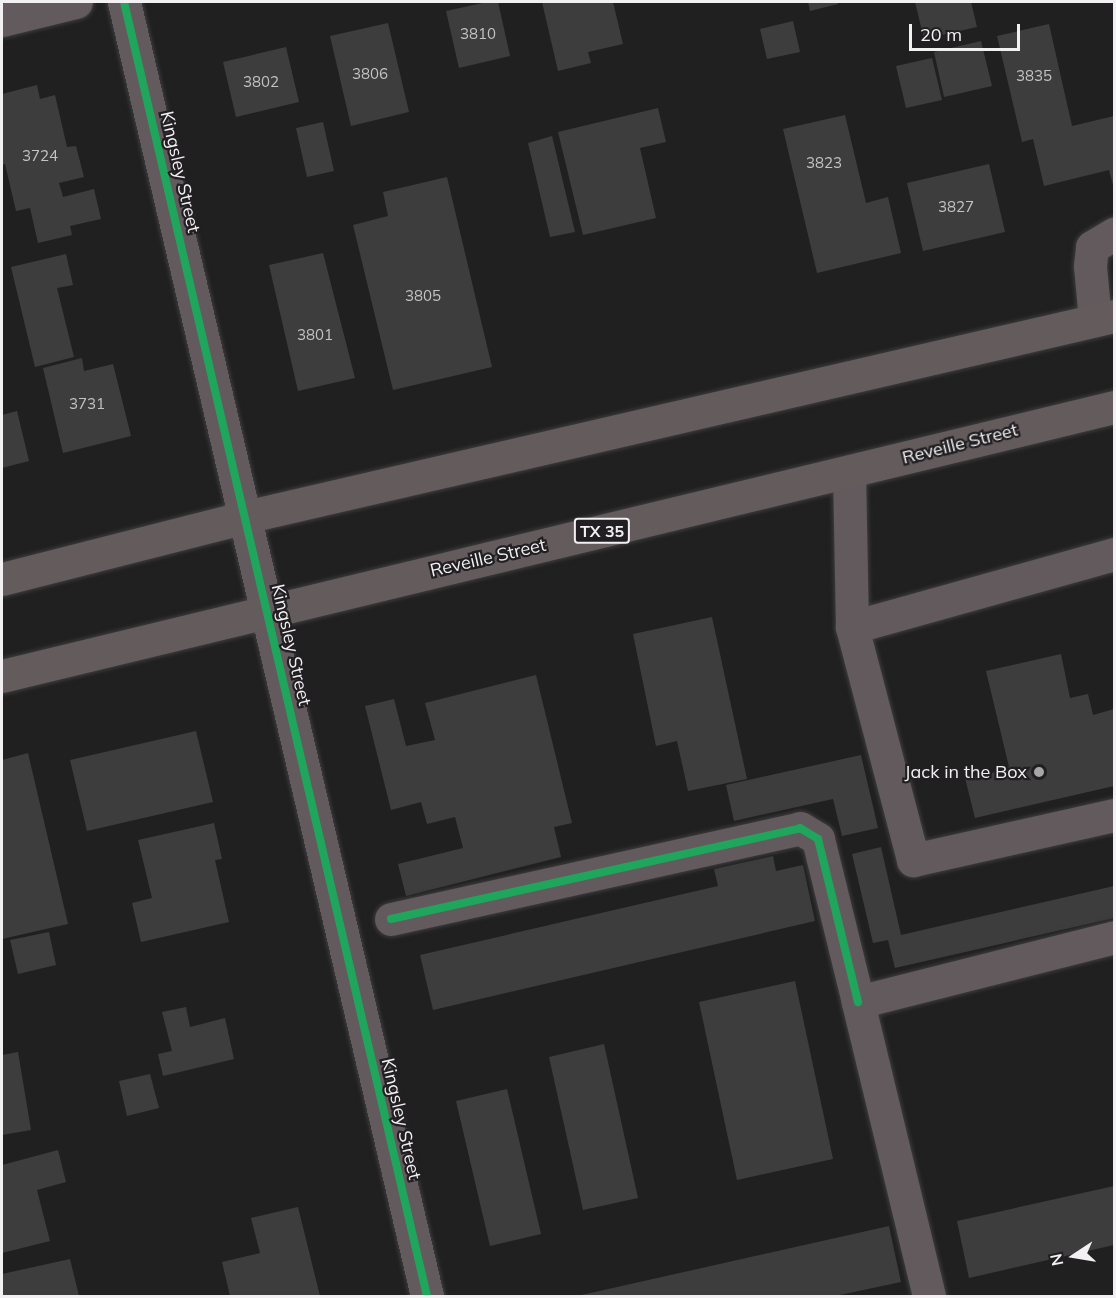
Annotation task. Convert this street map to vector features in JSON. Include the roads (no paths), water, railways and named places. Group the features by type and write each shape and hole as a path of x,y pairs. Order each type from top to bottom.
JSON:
{"main road":[{"path":"2,579 246,517 1105,318"},
{"name":"Reveille Street","path":"2,676 849,471 1114,410"}],"street":[{"path":"2,20 76,2"},
{"name":"Kingsley Street","path":"124,2 427,1296"},
{"path":"1105,318 1090,266 1092,247 1114,234"},
{"path":"849,471 852,627 913,860 1114,815"},
{"path":"852,627 1114,554"},
{"path":"391,919 800,828 818,839 929,1296"},
{"path":"858,1002 1114,937"}],"place":[{"name":"Jack in the Box","path":"1039,772"}]}
